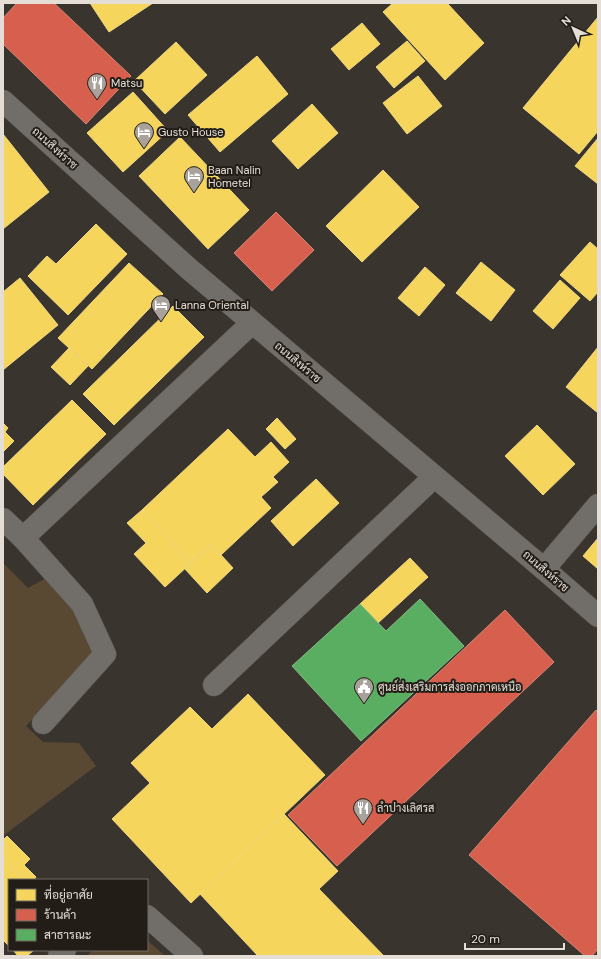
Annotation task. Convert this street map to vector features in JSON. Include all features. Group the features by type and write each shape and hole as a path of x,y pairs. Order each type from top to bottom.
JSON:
{"street":[{"name":"ถนนสิงห์ราช","path":"3,102 188,268 598,616"},
{"path":"23,538 252,323"},
{"path":"214,685 434,477"},
{"path":"544,569 598,505"},
{"path":"3,519 23,538 82,604 105,654 43,723"},
{"path":"148,917 192,956"}],"shaded area":[{"path":"3,563 28,588 48,577 77,609 94,653 26,726 43,742 79,743 96,766 3,836"},
{"path":"148,941 165,956 87,956 92,951 148,951"}],"building: ที่อยู่อาศัย":[{"path":"90,3 153,3 109,32"},
{"path":"393,3 447,3 484,43 445,80 383,12"},
{"path":"598,17 598,131 579,154 523,108"},
{"path":"362,23 380,44 349,70 331,49"},
{"path":"407,41 425,61 394,88 376,67"},
{"path":"176,42 207,75 165,114 134,81"},
{"path":"257,56 288,94 220,152 188,115"},
{"path":"418,76 442,106 407,134 383,103"},
{"path":"133,92 168,131 123,172 87,133"},
{"path":"312,104 338,133 298,169 272,141"},
{"path":"3,134 49,192 3,229"},
{"name":"Baan Nalin Hometel","path":"180,137 249,210 208,249 139,176"},
{"path":"598,138 598,184 575,166"},
{"path":"383,170 419,207 362,262 326,226"},
{"path":"96,224 127,254 68,315 28,276 47,256 56,264"},
{"path":"590,242 598,249 598,292 590,301 560,275"},
{"path":"481,262 515,290 491,321 456,293"},
{"path":"129,263 163,294 92,369 58,338"},
{"path":"425,267 445,285 419,316 398,298"},
{"path":"20,278 58,325 3,370 3,292"},
{"path":"560,280 580,298 553,329 533,311"},
{"path":"173,306 204,337 114,425 83,394"},
{"path":"598,347 598,413 566,387"},
{"path":"69,348 88,366 70,385 51,367"},
{"path":"72,400 106,434 33,505 3,474 3,467"},
{"path":"277,418 296,439 285,449 266,429"},
{"path":"3,423 8,428 5,432 14,441 3,452"},
{"path":"537,425 575,464 543,495 505,456"},
{"path":"228,429 255,457 271,442 289,462 273,477 278,482 261,497 271,508 221,555 211,544 191,563 142,510"},
{"path":"316,479 339,503 293,546 271,521"},
{"path":"142,510 191,563 165,587 134,554 146,543 127,523"},
{"path":"598,538 598,569 583,556"},
{"path":"211,544 233,568 207,593 185,569"},
{"path":"410,558 428,577 378,623 360,604"},
{"path":"248,694 325,775 191,903 112,819 150,783 131,763 190,707 212,729"},
{"path":"284,814 338,871 319,889 384,956 258,956 200,894"},
{"path":"7,836 30,859 24,865 36,877 35,879 23,879 3,858 3,840"},
{"path":"3,858 23,879 8,879 8,945 3,940"},
{"path":"14,951 33,951 27,956 18,956"}],"building: ร้านค้า":[{"path":"17,3 54,3 131,76 86,124 3,44 3,18"},
{"path":"276,212 314,250 272,291 234,253"},
{"path":"505,610 554,662 337,866 288,815"},
{"path":"596,710 598,712 598,949 592,956 585,956 469,855"}],"building: สาธารณะ":[{"name":"ศูนย์ส่งเสริมการส่งออกภาคเหนือ","path":"420,599 464,646 361,741 292,666 360,604 386,631"}],"place":[{"name":"Matsu","path":"97,100"},
{"name":"Gusto House","path":"144,149"},
{"name":"Baan Nalin Hometel","path":"194,193"},
{"name":"Lanna Oriental","path":"161,322"},
{"name":"ศูนย์ส่งเสริมการส่งออกภาคเหนือ","path":"364,704"},
{"name":"ลำปางเลิศรส","path":"363,825"}]}
